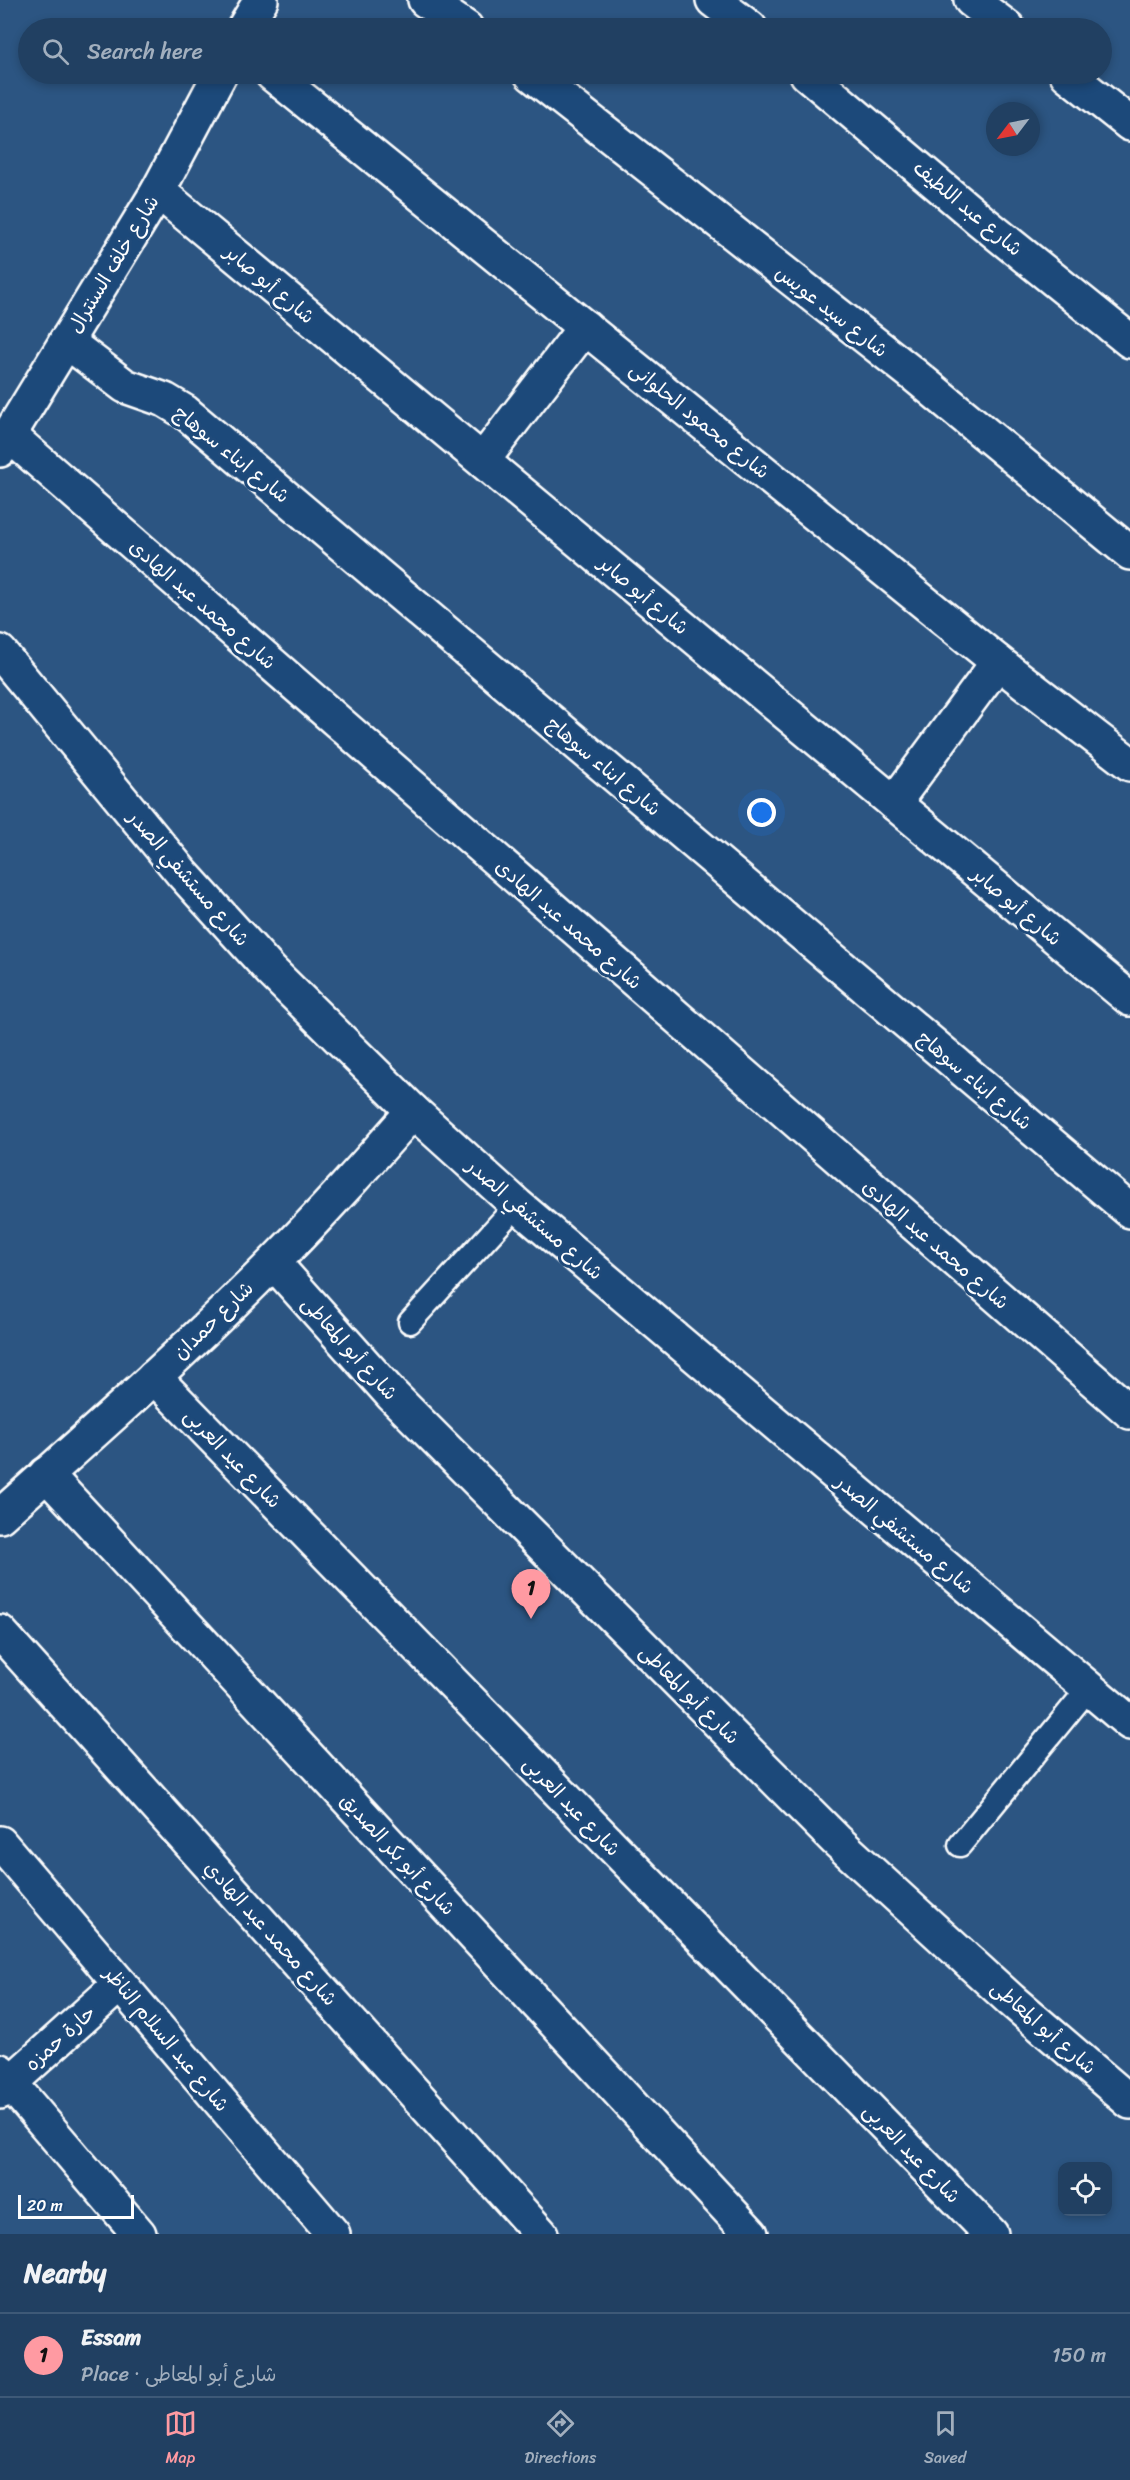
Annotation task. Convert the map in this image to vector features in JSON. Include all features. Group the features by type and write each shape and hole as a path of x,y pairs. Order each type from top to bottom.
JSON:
{"street":[{"path":"250,18 261,0"},
{"path":"424,0 451,18"},
{"path":"713,0 737,18"},
{"path":"971,0 995,18"},
{"name":"شارع خلف السنترال","path":"5,443 158,191 215,84"},
{"name":"شارع محمود الحلوانى","path":"284,84 998,662 1130,764"},
{"name":"شارع سيد عويس","path":"544,84 913,374 1130,553"},
{"name":"شارع عبد اللطيف","path":"819,84 980,220 1130,341"},
{"path":"1080,84 1130,124"},
{"name":"شارع أبو صابر","path":"158,191 1130,999"},
{"path":"483,460 585,327"},
{"name":"شارع ابناء سوهاج","path":"66,341 125,386 165,400 185,412 1130,1211"},
{"name":"شارع محمد عبد الهادى","path":"5,443 1130,1412"},
{"name":"شارع مستشفي الصدر","path":"0,652 182,873 272,971 413,1111 517,1205 1130,1723"},
{"path":"894,803 998,662"},
{"name":"شارع حمدان","path":"0,1516 154,1377 274,1263 351,1182 413,1111"},
{"name":"شارع أبو المعاطى","path":"274,1263 392,1395 836,1840 1011,2000 1130,2102"},
{"name":"شارع عيد العربى","path":"154,1377 991,2234"},
{"name":"شارع أبو بكر الصديق","path":"46,1474 751,2234"},
{"name":"شارع محمد عبد الهادي","path":"0,1632 541,2234"},
{"name":"شارع عبد السلام الناظر","path":"0,1843 333,2234"},
{"name":"حارة حمزه","path":"3,2082 120,1984"},
{"path":"3,2082 139,2234"}],"lane":[{"path":"410,1322 517,1205"},
{"path":"960,1845 1088,1689"}],"place":[{"name":"Essam","path":"531,1619"}]}
